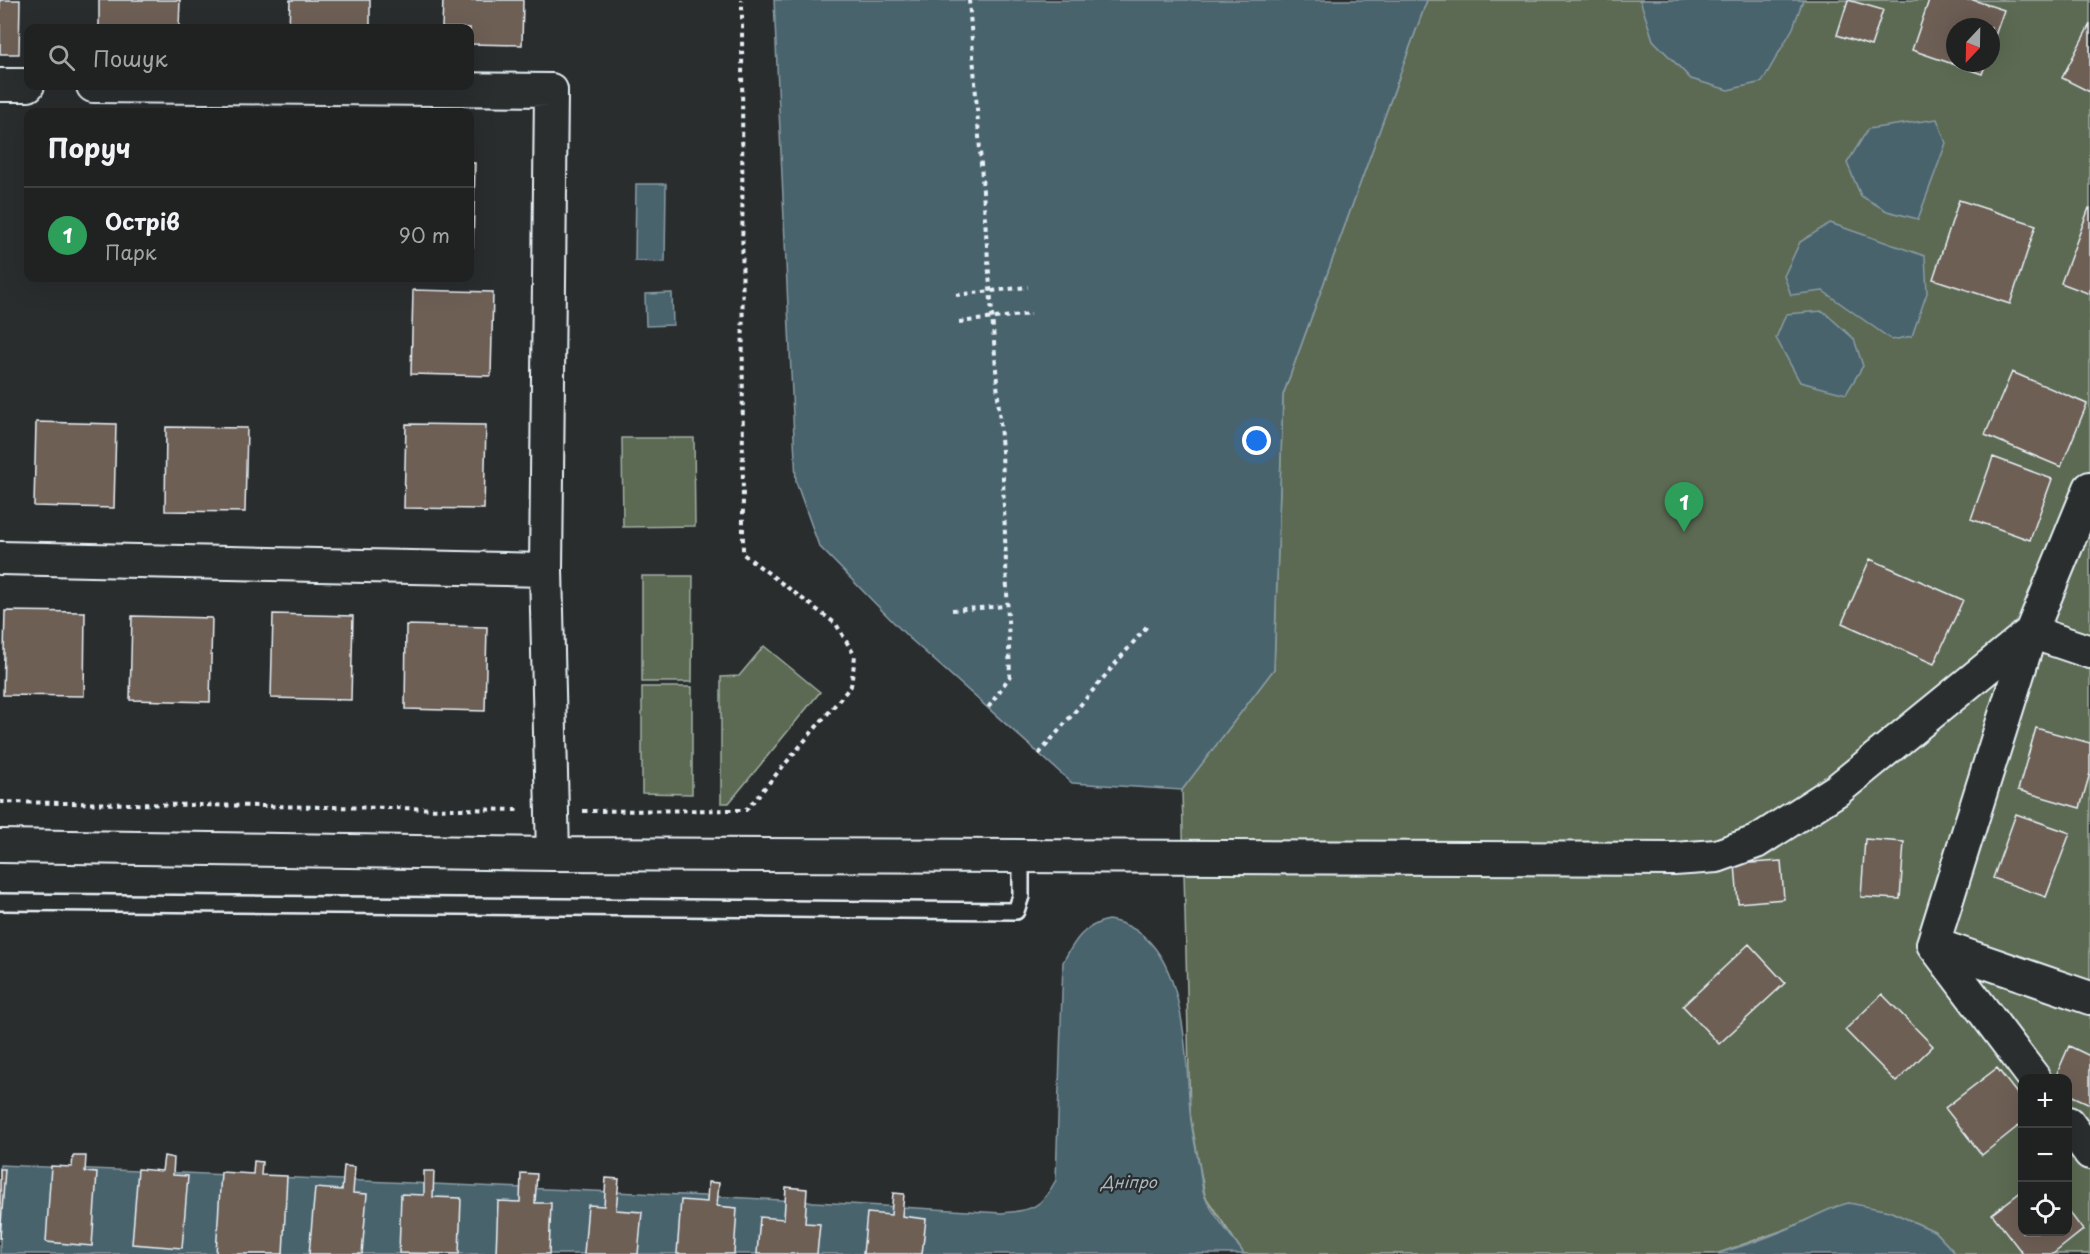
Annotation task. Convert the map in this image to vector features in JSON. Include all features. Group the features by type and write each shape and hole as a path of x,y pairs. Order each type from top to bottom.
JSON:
{"street":[{"path":"0,84 24,85"},
{"path":"474,89 551,90 546,570 553,854"},
{"path":"1933,944 2031,632 2090,488"},
{"path":"0,558 546,570"},
{"path":"2031,632 2090,652"},
{"path":"0,846 553,854 1662,859 1717,856 1756,842 1837,790 2031,632"},
{"path":"1933,944 2090,998"},
{"path":"1933,944 2031,1074"},
{"path":"2071,1128 2090,1153"}],"lane":[{"path":"0,902 1016,911 1021,896 1021,856"}],"path":[{"path":"0,802 551,811 746,810 851,686 855,656 836,624 743,554 742,0"},
{"path":"969,0 1002,451 1010,676 988,708"},
{"path":"956,295 1028,286"},
{"path":"959,322 1031,314"},
{"path":"952,610 1006,606"},
{"path":"1039,754 1148,625"}],"green space":[{"path":"1427,0 2090,0 2090,1254 1956,1254 1934,1231 1889,1211 1837,1206 1789,1228 1716,1254 1244,1254 1205,1196 1190,1114 1182,790 1274,669 1283,395"},
{"path":"622,438 694,438 695,526 623,527"},
{"path":"642,576 693,576 692,682 642,682"},
{"path":"764,646 820,692 729,803 721,803 721,677 739,676"},
{"path":"642,687 692,687 692,794 642,793"}],"water":[{"path":"774,0 1427,0 1283,395 1274,669 1182,790 1072,783 907,636 819,546 796,482"},
{"path":"1640,0 1803,0 1793,28 1762,82 1728,90 1691,79 1653,40"},
{"path":"1937,119 1946,143 1918,219 1887,211 1861,196 1847,163 1868,129"},
{"path":"636,184 666,184 665,262 635,261"},
{"path":"1830,223 1925,256 1927,293 1912,336 1892,340 1823,291 1791,295 1784,276 1800,242"},
{"path":"672,293 673,325 646,326 645,294"},
{"path":"1823,311 1854,339 1863,366 1846,394 1800,382 1776,338 1786,314"},
{"name":"Дніпро","path":"1108,920 1134,929 1153,946 1167,969 1177,997 1183,1026 1191,1118 1204,1193 1213,1212 1244,1254 0,1254 0,1165 728,1197 1002,1213 1029,1209 1046,1197 1056,1180 1063,962 1086,930"},
{"path":"1849,1203 1889,1211 1934,1231 1956,1254 1716,1254 1773,1235 1827,1210"}],"building":[{"path":"0,0 20,0 19,54 0,54"},
{"path":"99,0 180,0 179,24 99,24"},
{"path":"290,0 370,0 370,24 289,24"},
{"path":"443,0 523,0 522,45 474,44 474,24 442,24"},
{"path":"1848,0 1883,10 1871,46 1837,35"},
{"path":"1929,0 1973,0 2004,10 2000,21 2000,18 1946,18 1946,62 1912,50"},
{"path":"2090,24 2090,92 2062,78"},
{"path":"1959,200 2036,225 2010,304 1933,279"},
{"path":"2090,208 2090,294 2061,283"},
{"path":"413,290 493,292 491,376 411,374"},
{"path":"2012,372 2087,404 2061,467 1985,435"},
{"path":"36,422 116,424 114,508 34,506"},
{"path":"406,424 486,425 484,509 404,508"},
{"path":"166,427 247,428 245,512 165,511"},
{"path":"1993,457 2052,479 2030,540 1971,519"},
{"path":"1870,559 1963,600 1934,664 1842,623"},
{"path":"5,611 85,612 84,696 3,695"},
{"path":"273,614 353,616 351,700 271,698"},
{"path":"132,616 212,618 210,702 130,700"},
{"path":"406,625 487,627 485,711 405,709"},
{"path":"2036,728 2090,743 2090,773 2080,808 2018,790"},
{"path":"2016,814 2070,833 2046,897 1993,878"},
{"path":"1865,839 1904,842 1900,899 1861,897"},
{"path":"1781,861 1784,899 1738,903 1735,864"},
{"path":"1749,944 1785,983 1719,1044 1683,1006"},
{"path":"1882,994 1933,1046 1896,1082 1845,1030"},
{"path":"2069,1046 2090,1056 2090,1104 2072,1096 2072,1074 2057,1074"},
{"path":"1997,1068 2018,1095 2018,1126 1982,1155 1945,1108"},
{"path":"73,1156 86,1156 85,1172 97,1173 92,1246 46,1242 51,1166 72,1167"},
{"path":"164,1156 174,1158 173,1175 188,1176 182,1248 132,1244 138,1169 162,1171"},
{"path":"254,1161 262,1162 261,1175 287,1176 283,1254 216,1254 221,1172 253,1174"},
{"path":"344,1166 355,1167 353,1193 367,1194 362,1254 309,1254 315,1188 342,1190"},
{"path":"0,1169 5,1169 0,1239"},
{"path":"424,1171 434,1171 433,1197 461,1198 459,1254 399,1253 401,1194 424,1195"},
{"path":"521,1173 537,1174 535,1203 551,1203 549,1254 496,1254 498,1201 520,1202"},
{"path":"606,1178 619,1179 616,1210 642,1212 638,1254 584,1254 588,1205 604,1206"},
{"path":"708,1182 719,1183 717,1206 737,1208 734,1254 677,1254 681,1200 707,1202"},
{"path":"786,1187 807,1189 805,1223 820,1224 817,1254 757,1254 760,1217 784,1219"},
{"path":"893,1193 904,1194 902,1216 926,1219 922,1254 863,1254 867,1213 891,1215"},
{"path":"2018,1194 2018,1236 2072,1236 2072,1215 2083,1230 2053,1254 2023,1254 1992,1214"}],"place":[{"name":"Острів","path":"1684,532"}]}
